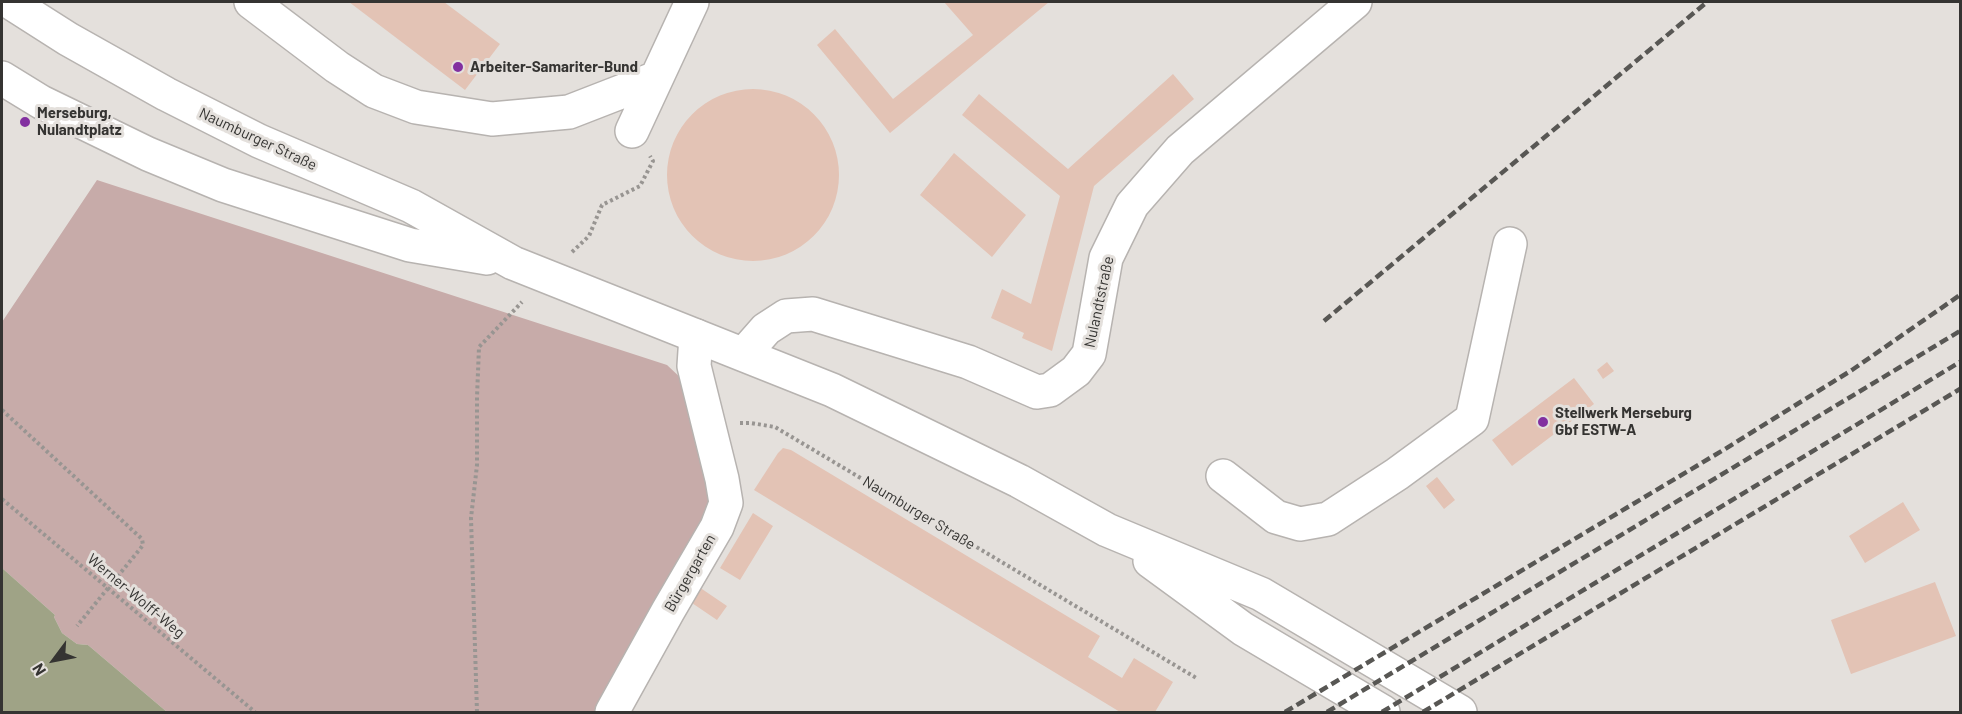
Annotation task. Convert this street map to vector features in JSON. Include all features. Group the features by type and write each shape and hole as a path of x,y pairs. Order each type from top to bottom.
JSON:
{"main road":[{"name":"Naumburger Straße","path":"10,2 68,39 166,94 259,141 411,206 513,263 744,354 853,400 1019,481 1107,530 1261,594 1460,712"},
{"path":"251,2 355,79 374,91 416,107 492,119 569,112 654,79"},
{"path":"632,131 654,79 692,2"},
{"name":"Nulandtstraße","path":"744,354 766,329 786,316 813,314 968,362 1037,392 1050,390 1076,371 1089,354 1106,258 1132,205 1180,150 1355,2"},
{"name":"Naumburger Straße","path":"2,78 41,102 148,154 223,185 410,245 513,263"},
{"path":"1223,476 1276,517 1300,524 1328,519 1397,474 1472,419 1510,244"},
{"path":"696,336 694,366 709,424"},
{"name":"Bürgergarten","path":"612,712 717,527 726,503 709,424"},
{"name":"Naumburger Straße","path":"1107,530 1243,629 1383,712"}],"path":[{"path":"477,712 471,518 477,465 479,347 546,276 589,237 602,205 640,186 653,161 632,131"},
{"path":"2,410 142,539 143,545 77,626"},
{"name":"Naumburger Straße","path":"709,424 751,423 775,427 1198,679"},
{"name":"Werner-Wolff-Weg","path":"2,499 255,712"}],"shaded area":[{"path":"97,180 667,365 684,381 712,507 594,712 167,712 88,645 77,644 62,633 55,615 2,568 2,322"},
{"path":"2,568 55,615 62,633 77,644 88,645 167,712 2,712"}],"building":[{"name":"Arbeiter-Samariter-Bund","path":"349,2 444,2 500,44 465,90"},
{"path":"944,2 1049,2 890,133 817,45 835,29 893,99 973,35"},
{"path":"1173,74 1194,99 1094,186 1052,351 1022,338 1024,333 991,318 1002,289 1031,304 1060,196 962,115 979,94 1068,169"},
{"path":"753,89 786,95 801,103 814,114 825,127 833,142 839,175 833,208 825,223 814,236 801,247 786,255 753,261 720,255 705,247 692,236 681,223 673,208 667,175 673,142 681,127 692,114 705,103 720,95"},
{"path":"954,153 1026,215 992,257 920,195"},
{"path":"1607,362 1614,371 1603,379 1597,370"},
{"name":"Stellwerk Merseburg Gbf ESTW-A","path":"1574,378 1594,404 1512,466 1492,440"},
{"path":"783,448 791,450 1100,636 1088,657 1122,678 1134,658 1173,682 1155,712 1120,712 754,490"},
{"path":"1437,477 1455,500 1444,509 1426,486"},
{"path":"1903,502 1920,530 1865,563 1849,536"},
{"path":"753,513 773,526 740,580 720,568"},
{"path":"1935,582 1956,636 1851,674 1831,620"},
{"path":"699,587 727,606 717,620 689,601"}],"railway":[{"path":"1324,321 1707,2"},
{"path":"1285,712 1725,449 1852,370 1960,295"},
{"path":"1327,712 1960,331"},
{"path":"1382,712 1960,362"},
{"path":"1423,712 1960,389"}],"place":[{"name":"Arbeiter-Samariter-Bund","path":"458,67"},
{"name":"Merseburg, Nulandtplatz","path":"25,122"},
{"name":"Stellwerk Merseburg Gbf ESTW-A","path":"1543,422"}]}
